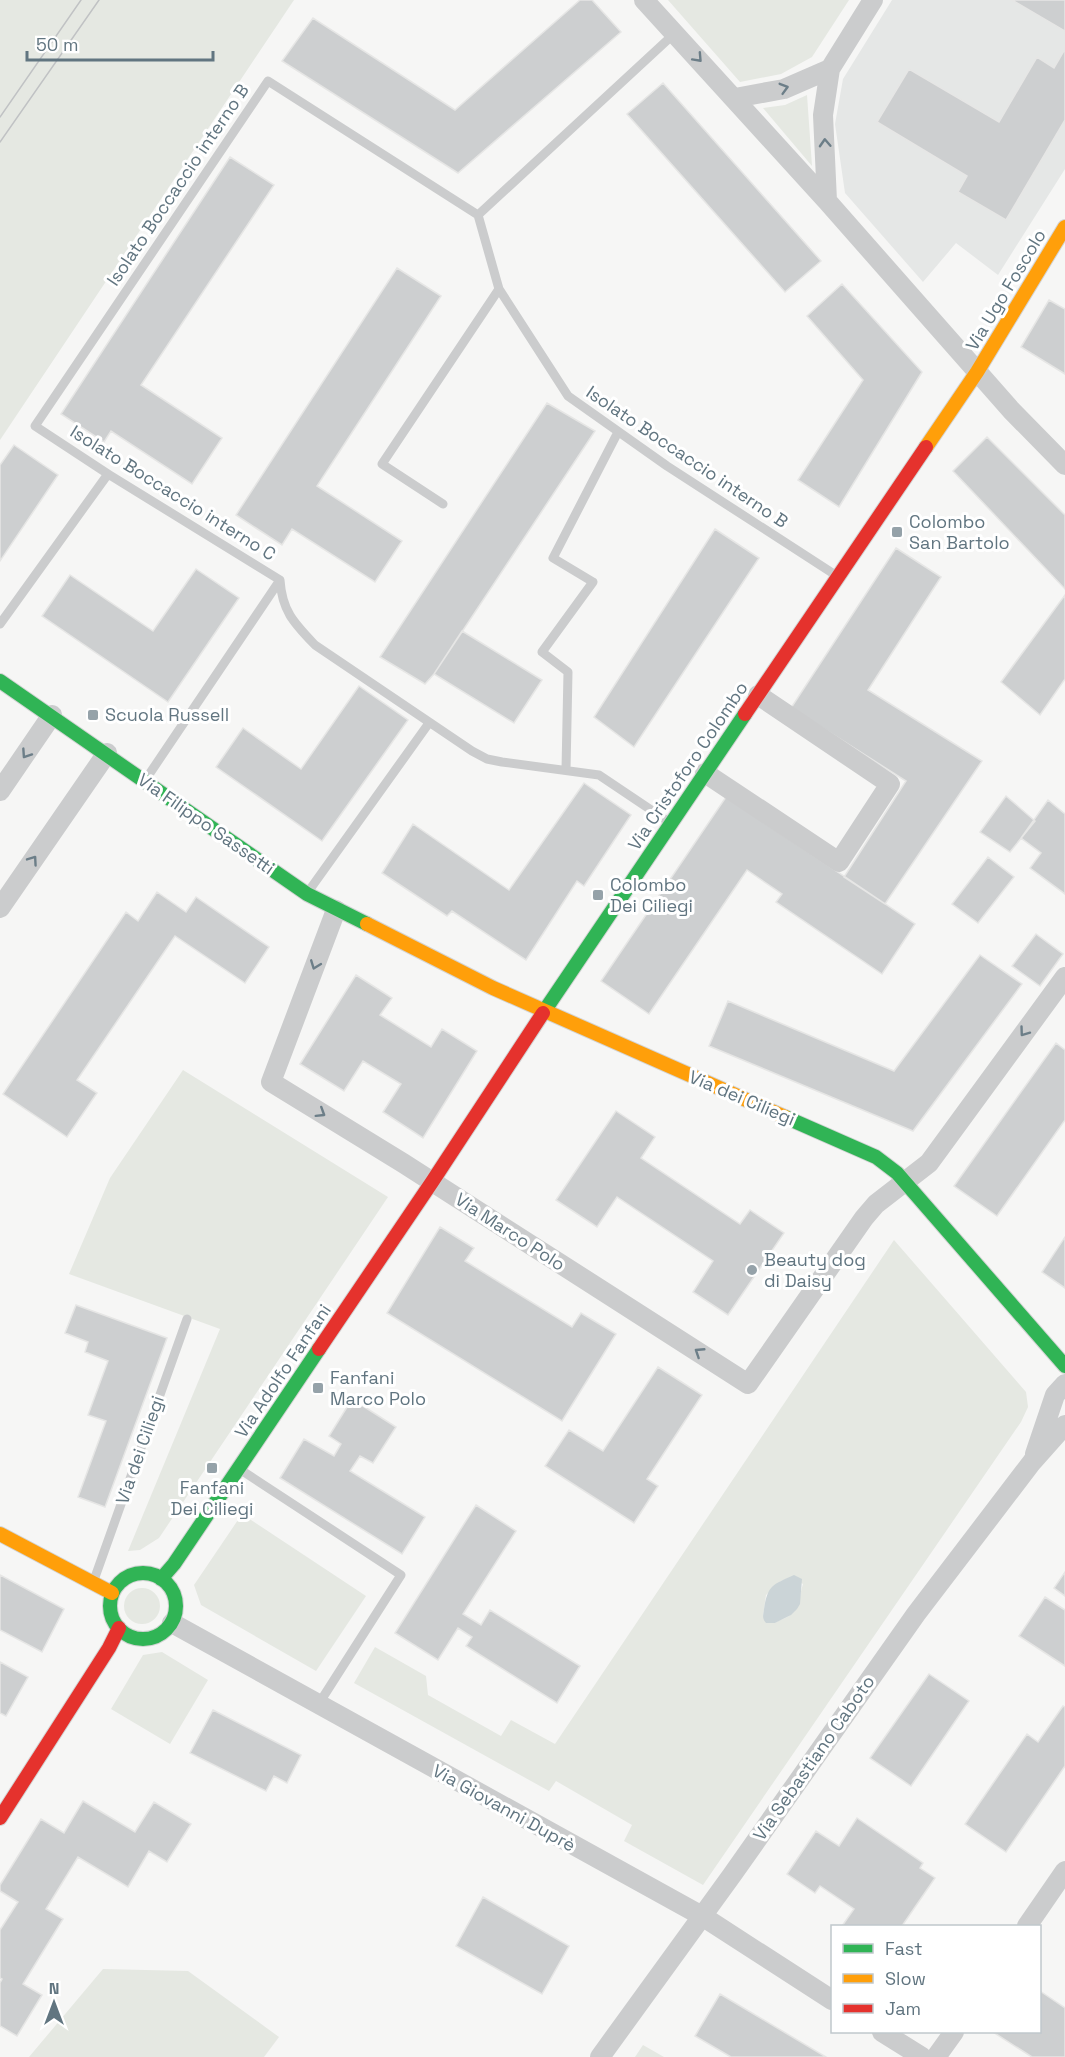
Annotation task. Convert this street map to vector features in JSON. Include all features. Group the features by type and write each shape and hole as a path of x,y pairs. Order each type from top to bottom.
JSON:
{"street":[{"path":"644,0 827,201 1011,411 1065,465"},
{"path":"827,201 823,115 830,69 873,0"},
{"path":"735,98 784,89 830,69"},
{"name":"Via Ugo Foscolo","path":"977,372 1065,227"},
{"name":"Via Cristoforo Colombo","path":"432,1182 544,1011 977,372"},
{"name":"Via Filippo Sassetti","path":"0,681 307,894"},
{"path":"705,773 839,862 890,784 758,695"},
{"path":"0,791 52,716"},
{"path":"0,908 106,753"},
{"name":"Via dei Ciliegi","path":"307,894 493,988 865,1151 886,1164 1065,1366"},
{"name":"Via Marco Polo","path":"336,910 272,1082 748,1384 864,1218 876,1204 904,1182"},
{"path":"904,1182 929,1163 1063,984"},
{"name":"Via Adolfo Fanfani","path":"161,1579 174,1564 432,1182"},
{"name":"Via Sebastiano Caboto","path":"1032,1462 1055,1395 1065,1384"},
{"name":"Via Sebastiano Caboto","path":"600,2057 916,1614 1032,1462 1065,1425"},
{"path":"1032,1462 1047,1454 1056,1452 1065,1454"},
{"path":"0,1534 112,1593"},
{"path":"140,1573 161,1579 168,1585 176,1604 172,1623 165,1631 146,1639 127,1635 118,1628 113,1620 110,1610 112,1593 121,1581 140,1573"},
{"name":"Via Giovanni Duprè","path":"172,1623 702,1916 831,1999"},
{"path":"0,1818 109,1648 118,1628"},
{"path":"1027,1925 1065,1871"},
{"path":"885,2033 922,2057"},
{"path":"936,2057 953,2033"}],"lane":[{"path":"478,215 675,33"},
{"name":"Isolato Boccaccio interno B","path":"35,426 268,81 478,215 499,290 568,396 618,432 838,577"},
{"path":"443,504 382,464 499,290"},
{"name":"Isolato Boccaccio interno C","path":"35,426 280,580 285,607 295,623 315,645 429,723 487,759 599,775 671,823"},
{"path":"566,770 568,672 542,652 593,582 553,558 618,432"},
{"path":"0,624 108,474"},
{"path":"145,781 280,580"},
{"path":"307,894 429,723"},
{"name":"Via dei Ciliegi","path":"94,1582 187,1319"},
{"path":"238,1468 402,1575 318,1705"}],"shaded area":[{"path":"0,0 294,0 0,440"},
{"path":"668,0 849,0 812,57 781,74 740,82"},
{"path":"892,0 1065,0 1065,169 998,275 956,243 923,282 845,193 835,124 843,79"},
{"path":"807,95 812,166 763,108 785,105"},
{"path":"183,1070 388,1197 159,1538 140,1550 128,1551 220,1329 69,1274 110,1178"},
{"path":"894,1240 1026,1392 1028,1407 1021,1422 703,1885 624,1841 632,1825 556,1781 549,1791 354,1683 375,1647 426,1676 428,1695 501,1736 511,1720 555,1744","holes":["791,1577 803,1584 798,1606 793,1613 775,1623 763,1616 766,1595 781,1581"]},
{"path":"242,1514 366,1596 316,1671 201,1605 194,1585"},
{"path":"794,1575 802,1579 800,1604 791,1615 775,1623 766,1623 763,1615 769,1590"},
{"path":"142,1588 155,1593 160,1606 155,1619 142,1624 129,1619 124,1606 129,1593"},
{"path":"162,1652 208,1680 170,1744 111,1709 143,1655"},
{"path":"103,1969 188,1971 279,2037 264,2057 29,2057"},
{"path":"643,2045 664,2057 635,2057"}],"building":[{"path":"580,0 592,0 621,32 458,173 282,61 313,18 455,110"},
{"path":"1012,0 1065,0 1065,31"},
{"path":"1065,49 1065,120 1006,220 958,192 967,176 877,122 909,69 999,122 1037,57 1054,68"},
{"path":"663,83 821,261 785,292 627,114"},
{"path":"230,157 274,185 141,385 222,438 192,484 111,431 104,442 61,414"},
{"path":"397,268 441,296 317,486 402,541 375,582 292,529 282,545 236,515"},
{"path":"842,284 922,372 839,507 798,480 863,380 807,316"},
{"path":"1049,300 1065,309 1065,374 1021,347"},
{"path":"547,403 595,431 434,674 425,684 380,657"},
{"path":"987,437 1065,515 1065,589 953,471"},
{"path":"14,445 58,475 0,561 0,465"},
{"path":"715,529 759,558 634,747 594,717"},
{"path":"896,548 941,577 868,690 982,761 885,904 844,877 906,781 791,708"},
{"path":"196,569 239,598 168,702 42,616 70,575 153,631"},
{"path":"1065,595 1065,679 1040,715 1001,682"},
{"path":"462,631 542,680 514,723 434,674"},
{"path":"359,686 408,720 322,841 216,767 243,728 301,769"},
{"path":"584,783 631,815 584,886 577,881 526,960 452,911 447,916 382,873 413,824 509,890"},
{"path":"1006,796 1035,821 1010,852 980,832"},
{"path":"726,797 915,924 882,974 776,902 782,894 747,870 649,1014 601,981"},
{"path":"1048,800 1065,814 1065,894 1030,868 1041,853 1021,838"},
{"path":"988,857 1014,877 978,923 952,904"},
{"path":"157,892 186,912 196,897 269,947 245,983 175,936 77,1080 97,1093 67,1137 3,1094 126,912 138,921"},
{"path":"1036,934 1063,954 1040,986 1012,966"},
{"path":"980,955 1022,984 913,1131 709,1046 728,1001 894,1071"},
{"path":"356,975 392,998 380,1015 431,1047 442,1029 477,1051 423,1138 383,1112 401,1084 363,1061 344,1091 300,1064"},
{"path":"1056,1043 1065,1050 1065,1120 997,1216 954,1186"},
{"path":"616,1111 655,1137 641,1158 740,1224 750,1210 784,1233 728,1315 693,1292 713,1261 617,1197 597,1227 556,1200"},
{"path":"440,1227 474,1248 465,1261 572,1327 581,1313 616,1334 562,1421 387,1313"},
{"path":"1065,1237 1065,1288 1042,1272"},
{"path":"76,1305 167,1338 105,1507 78,1497 106,1421 88,1415 108,1361 85,1352 88,1342 65,1333"},
{"path":"658,1367 702,1395 647,1479 658,1486 634,1523 545,1466 569,1430 603,1451"},
{"path":"352,1399 396,1427 373,1463 360,1456 350,1471 425,1517 402,1554 280,1478 304,1439 334,1456 341,1444 329,1436"},
{"path":"476,1505 516,1531 463,1614 481,1625 490,1610 580,1666 557,1703 466,1646 472,1637 458,1628 438,1660 395,1633"},
{"path":"1065,1572 1065,1596 1054,1588"},
{"path":"0,1575 64,1609 42,1652 0,1630"},
{"path":"1045,1597 1065,1610 1065,1666 1019,1636"},
{"path":"0,1662 28,1677 6,1716 0,1713"},
{"path":"929,1674 969,1701 911,1786 870,1758"},
{"path":"1063,1706 1065,1707 1065,1766 1006,1852 965,1824 1027,1734 1038,1742"},
{"path":"213,1710 301,1755 287,1783 274,1776 266,1791 190,1753"},
{"path":"83,1801 135,1832 154,1802 191,1824 167,1862 149,1851 128,1887 78,1857 46,1909 63,1919 23,1984 42,1995 17,2036 0,2026 0,1983 2,1979 0,1978 0,1930 18,1902 0,1891 0,1885 41,1819 64,1833"},
{"path":"857,1818 923,1863 920,1868 935,1878 903,1925 843,1925 854,1909 820,1886 815,1893 787,1874 816,1831 839,1846"},
{"path":"483,1897 569,1946 542,1994 456,1946"},
{"path":"1041,1992 1065,2008 1065,2057 1032,2057 995,2033 1041,2033"},
{"path":"720,1994 826,2057 731,2057 695,2036"}],"tram line":[{"path":"0,117 81,0"},
{"path":"0,142 99,0"}],"traffic: fast":[{"path":"0,681 307,894 367,924"},
{"path":"543,1013 745,714"},
{"path":"785,1117 876,1157 897,1173 1065,1366"},
{"path":"161,1579 174,1564 319,1349"},
{"path":"143,1573 156,1576 166,1583 173,1593 176,1606 173,1619 166,1629 156,1636 143,1639 130,1636 120,1629 113,1619 110,1606 113,1593 120,1583 130,1576 143,1573"}],"traffic: slow":[{"path":"926,447 977,372 1065,227"},
{"path":"367,924 493,988 785,1117"},
{"path":"0,1534 112,1593"}],"traffic: jam":[{"path":"745,714 926,447"},
{"path":"319,1349 543,1013"},
{"path":"0,1818 109,1648 119,1628"}],"place":[{"name":"Colombo San Bartolo","path":"897,532"},
{"name":"Scuola Russell","path":"93,715"},
{"name":"Colombo Dei Ciliegi","path":"598,895"},
{"name":"Beauty dog di Daisy","path":"752,1270"},
{"name":"Fanfani Marco Polo","path":"318,1388"},
{"name":"Fanfani Dei Ciliegi","path":"212,1468"}]}
